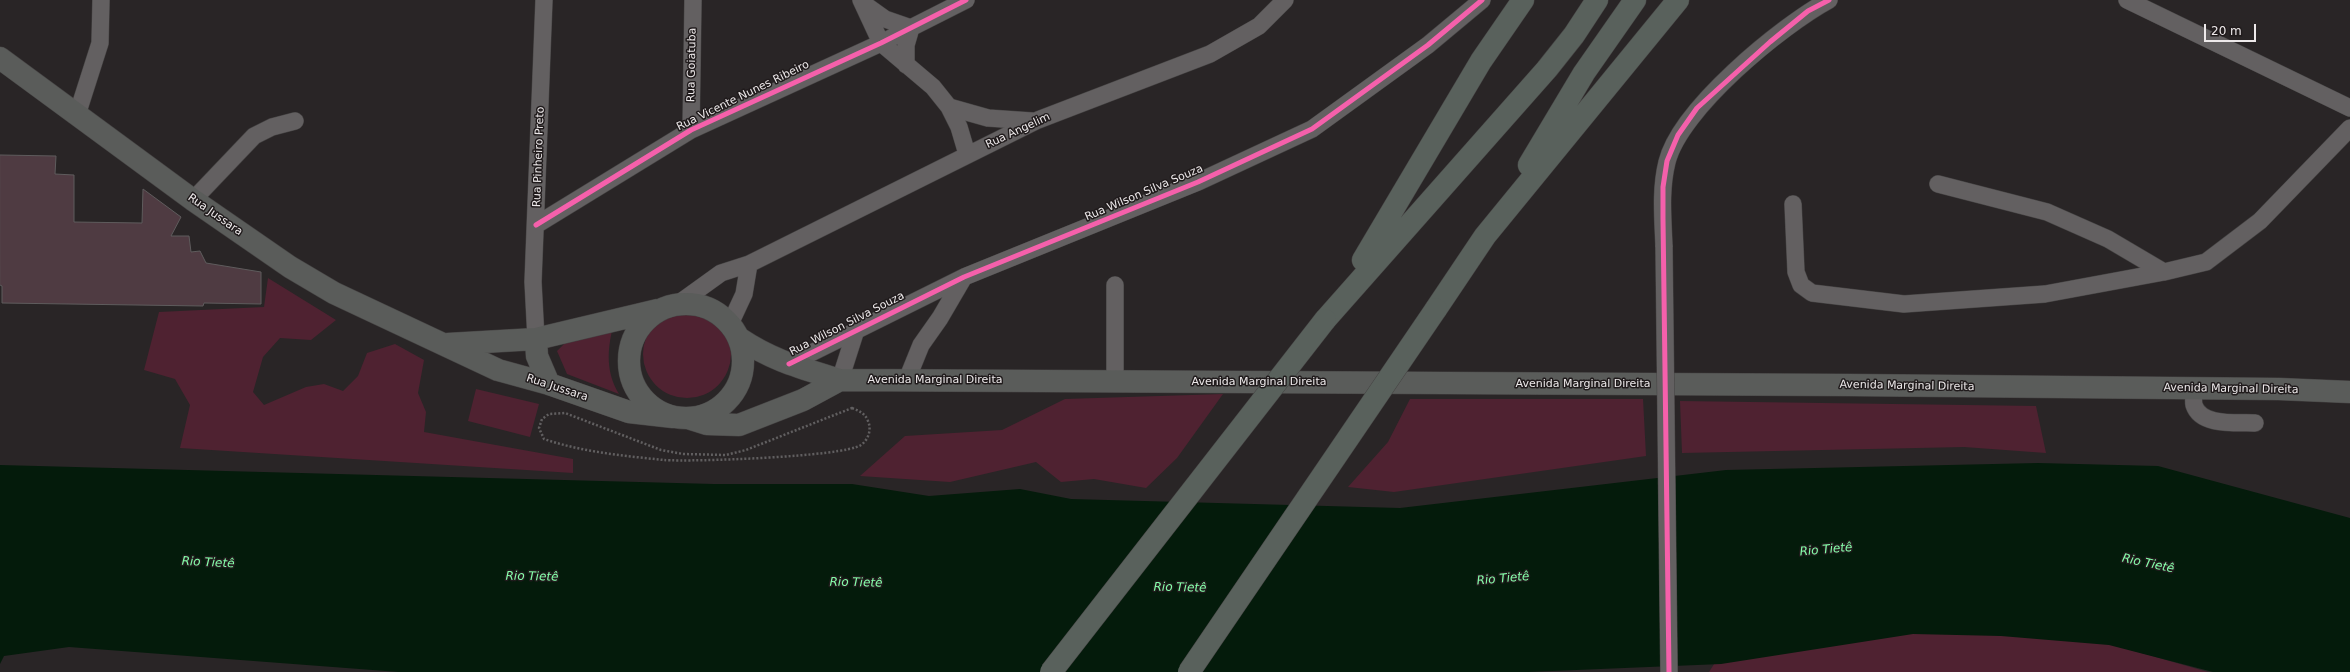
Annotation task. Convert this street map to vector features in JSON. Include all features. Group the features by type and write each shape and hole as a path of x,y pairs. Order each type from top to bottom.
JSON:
{"highway":[{"path":"1339,302 1482,62 1523,0"},
{"path":"1051,672 1339,302 1547,69 1574,35 1597,0"},
{"path":"1189,672 1485,236 1584,74 1635,0"},
{"path":"1485,236 1678,0"}],"main road":[{"name":"Rua Jussara","path":"0,58 192,200 290,267 334,293 446,344 498,370 549,384 630,412 680,417"},
{"path":"680,417 706,414 722,405 734,392 742,368 743,356 735,331 710,309 698,304 668,307 643,322 632,339 628,358 631,378 640,396 655,409 680,417 714,425 739,425 803,400 840,380"},
{"name":"Rua Jussara","path":"446,344 536,339 668,307"},
{"name":"Avenida Marginal Direita","path":"735,331 762,354 840,380 906,382 1115,381 1848,385 2350,392"},
{"path":"536,339 537,356 549,384"}],"street":[{"path":"77,116 100,43 101,0"},
{"name":"Rua Pinheiro Preto","path":"536,339 532,282 536,225 544,0"},
{"name":"Rua Goiatuba","path":"691,130 693,0"},
{"name":"Rua Vicente Nunes Ribeiro","path":"536,225 691,130 881,43 966,0"},
{"name":"Rua Angelim","path":"668,307 721,273 749,264 967,154 1038,120 1176,69 1210,54 1259,26 1285,0"},
{"name":"Rua Wilson Silva Souza","path":"789,364 964,277 1198,182 1312,129 1428,45 1482,0"},
{"path":"1669,672 1663,187 1667,161 1678,136 1697,108 1724,82 1808,12 1829,0"},
{"path":"2127,0 2152,6 2350,108"},
{"path":"862,1 885,20 911,28 906,45 906,65"},
{"path":"862,1 881,43 932,88 949,107 959,128 967,154"},
{"path":"949,107 988,118 1038,120"},
{"path":"192,200 254,136 272,127 295,122"},
{"path":"1793,204 1796,272 1801,285 1812,293 1904,304 2045,294 2164,272 2206,262 2260,221 2350,128"},
{"path":"1938,184 2047,212 2108,239 2164,272"},
{"path":"735,331 744,294 749,264"},
{"path":"906,382 921,345 940,318 964,277"},
{"path":"1115,285 1115,381"},
{"name":"Rua Wilson Silva Souza","path":"840,380 856,330"},
{"path":"2194,389 2194,405 2203,416 2212,420 2255,423"}],"shaded area":[{"path":"268,278 336,320 311,340 280,338 263,357 253,392 264,405 306,387 324,384 343,391 358,376 367,353 395,344 424,360 418,393 426,412 424,432 573,459 573,473 180,448 190,405 175,379 144,370 159,312 264,307"},
{"path":"687,310 704,313 718,323 728,337 731,354 728,371 718,385 704,395 687,398 670,395 656,385 646,371 643,354 646,337 656,323 670,313"},
{"path":"613,327 609,361 612,378 619,394 567,374 557,351 571,337"},
{"path":"476,389 539,404 530,437 468,421"},
{"path":"1223,394 1177,458 1146,488 1094,479 1061,482 1036,462 950,482 860,476 905,436 1002,430 1065,399"},
{"path":"1410,399 1643,399 1646,456 1394,492 1348,487 1388,442"},
{"path":"1680,401 2036,406 2046,453 1964,447 1682,453"},
{"path":"1837,629 2086,637 2208,672 1709,672 1716,661"}],"water":[{"name":"Rio Tietê","path":"2038,463 2158,466 2350,518 2350,672 2213,672 2109,645 2001,636 1913,634 1721,664 1528,672 399,672 69,647 4,656 0,664 0,465 714,484 852,484 929,496 1020,489 1071,499 1400,508 1726,470"}],"building":[{"path":"0,155 56,156 55,174 74,175 74,222 142,223 143,189 181,217 171,236 189,236 191,252 200,251 206,263 261,272 261,304 204,303 203,306 2,303 2,286 0,285"}],"cycle path":[{"path":"536,225 691,130 881,43 966,0"},
{"path":"789,364 964,277 1198,182 1312,129 1428,45 1482,0"},
{"path":"1669,672 1663,219 1663,187 1667,161 1678,135 1697,108 1770,42 1808,11 1829,0"}]}
